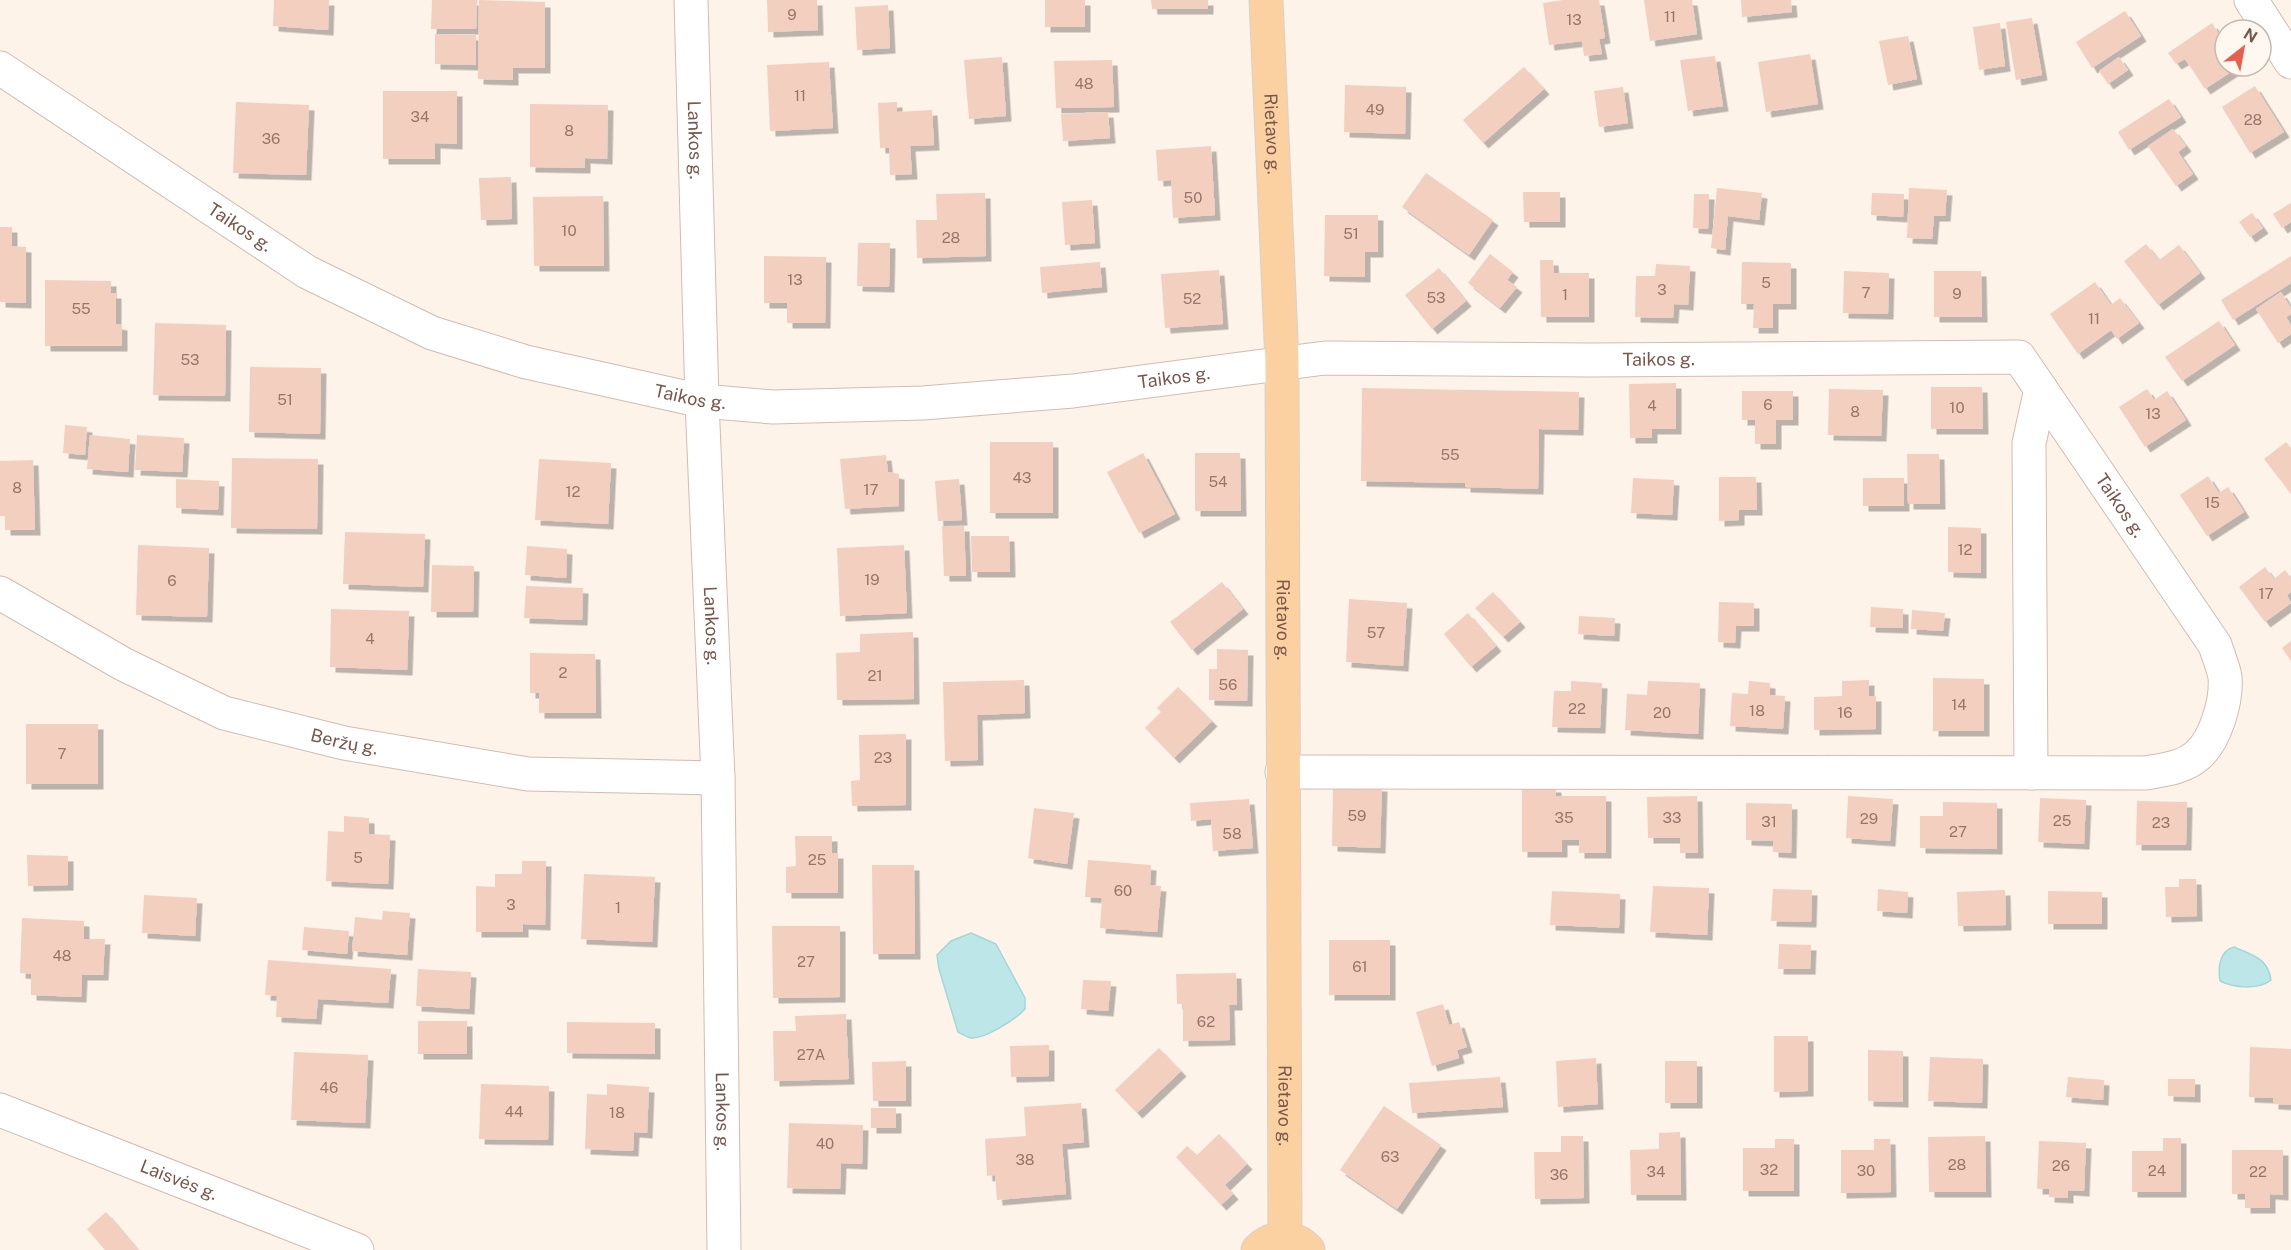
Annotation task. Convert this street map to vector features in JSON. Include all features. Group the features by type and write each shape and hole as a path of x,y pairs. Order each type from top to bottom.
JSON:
{"main road":[{"name":"Rietavo g.","path":"1266,0 1282,362 1284,1246"}],"street":[{"name":"Lankos g.","path":"691,0 702,401 718,778 724,1250"},
{"path":"2251,0 2291,63"},
{"name":"Taikos g.","path":"0,68 307,272 432,333 526,362 702,401 773,407 923,403 1073,391 1325,358 1591,360 2019,357 2215,645 2225,677 2222,709 2214,733 2198,756 2173,768 2145,773 1282,772"},
{"path":"2031,773 2028,443 2041,389"},
{"name":"Beržų g.","path":"0,593 123,664 224,713 344,743 528,774 718,778"},
{"name":"Laisvės g.","path":"0,1110 357,1250"}],"water":[{"path":"971,933 996,944 1025,998 1025,1009 1000,1028 971,1038 958,1032 937,955 951,941"},
{"path":"2234,947 2263,962 2271,980 2253,987 2220,981 2222,956"}],"building":[{"path":"274,0 329,0 328,30 273,26"},
{"path":"432,0 477,0 476,29 431,29"},
{"path":"479,0 545,2 545,68 513,68 513,80 478,79"},
{"path":"767,0 817,0 818,30 768,32"},
{"path":"1045,0 1085,0 1085,27 1045,27"},
{"path":"1151,0 1208,0 1208,9 1152,9"},
{"path":"1563,0 1599,0 1605,38 1599,39 1602,54 1584,56 1582,41 1549,45 1543,3"},
{"path":"1644,0 1692,0 1697,34 1650,41"},
{"path":"1741,0 1791,0 1792,12 1742,17"},
{"path":"888,5 890,48 857,50 855,7"},
{"path":"2125,11 2141,36 2092,68 2076,42"},
{"path":"2032,18 2042,75 2016,80 2006,22"},
{"path":"2000,23 2005,66 1979,70 1973,27"},
{"path":"2212,23 2213,78 2222,78 2205,89 2185,59 2176,64 2168,53"},
{"path":"435,34 476,35 476,65 435,64"},
{"path":"1908,36 1917,79 1888,85 1879,41"},
{"path":"1810,54 1818,104 1766,112 1758,62"},
{"path":"1715,56 1723,106 1688,111 1680,60"},
{"path":"1002,57 1006,116 969,119 964,60"},
{"path":"2119,57 2128,70 2108,84 2099,71"},
{"path":"1112,60 1114,107 1056,108 1054,61"},
{"path":"829,62 833,128 770,131 767,65"},
{"path":"1524,67 1544,89 1483,143 1463,120"},
{"path":"1345,85 1406,87 1405,134 1344,132"},
{"path":"2255,86 2284,132 2250,153 2222,107"},
{"path":"1623,87 1628,123 1599,127 1594,91"},
{"path":"383,91 457,91 457,144 435,143 435,159 383,159"},
{"path":"2169,99 2181,117 2129,150 2118,132"},
{"path":"236,102 309,105 306,175 233,173"},
{"path":"897,102 897,112 932,110 934,145 910,146 912,174 890,175 889,148 880,148 878,103"},
{"path":"530,104 608,105 607,159 585,158 585,168 530,167"},
{"path":"1108,112 1110,138 1063,141 1061,114"},
{"path":"2173,129 2186,146 2178,152 2193,174 2176,186 2148,146"},
{"path":"1211,146 1215,215 1173,218 1171,180 1158,181 1156,150"},
{"path":"1426,173 1493,220 1469,255 1402,207"},
{"path":"511,177 512,219 481,220 479,178"},
{"path":"1717,188 1762,193 1759,220 1728,216 1725,250 1711,248"},
{"path":"1909,188 1947,190 1945,216 1934,216 1932,239 1907,238"},
{"path":"1523,192 1560,192 1560,222 1524,222"},
{"path":"985,193 986,256 917,258 916,220 937,220 936,194"},
{"path":"1872,193 1904,194 1903,217 1871,215"},
{"path":"1694,194 1709,194 1708,229 1693,228"},
{"path":"603,196 604,266 534,266 533,197"},
{"path":"1092,200 1095,243 1065,245 1062,202"},
{"path":"2291,203 2291,222 2282,228 2273,214"},
{"path":"2252,213 2263,228 2250,237 2239,222"},
{"path":"1325,215 1378,215 1378,252 1365,252 1365,277 1324,276"},
{"path":"0,227 12,227 12,246 26,247 26,303 0,302"},
{"path":"858,243 890,243 889,287 857,286"},
{"path":"2146,244 2159,260 2179,245 2200,273 2158,305 2124,261"},
{"path":"1490,254 1513,272 1507,280 1517,287 1500,308 1468,283"},
{"path":"764,256 826,257 825,323 787,323 787,303 764,303"},
{"path":"2291,256 2291,283 2233,320 2221,300"},
{"path":"1540,260 1553,260 1554,273 1589,273 1589,317 1541,317"},
{"path":"1100,262 1102,287 1042,293 1040,267"},
{"path":"1742,262 1791,263 1791,304 1773,304 1773,328 1753,328 1754,304 1741,304"},
{"path":"1656,264 1690,266 1688,305 1674,304 1673,318 1635,317 1636,276 1655,276"},
{"path":"1439,268 1466,301 1432,329 1405,295"},
{"path":"1219,270 1223,324 1165,328 1161,274"},
{"path":"1844,271 1889,273 1888,314 1843,313"},
{"path":"1934,271 1981,271 1982,317 1934,317"},
{"path":"45,280 111,281 111,293 116,293 116,324 122,325 122,346 45,346"},
{"path":"2095,282 2111,305 2120,298 2139,323 2117,339 2111,330 2078,354 2050,314"},
{"path":"2281,292 2291,308 2291,314 2286,317 2291,325 2291,334 2278,343 2256,309"},
{"path":"2219,321 2235,345 2182,381 2165,357"},
{"path":"155,323 226,325 225,396 153,395"},
{"path":"250,367 321,368 320,434 249,432"},
{"path":"1676,383 1676,429 1652,429 1652,438 1630,438 1629,384"},
{"path":"1931,387 1982,387 1983,429 1931,429"},
{"path":"1362,388 1579,392 1578,430 1539,429 1538,489 1465,487 1465,483 1361,481"},
{"path":"1829,389 1883,390 1881,436 1828,435"},
{"path":"2147,389 2154,400 2167,391 2186,420 2145,447 2119,407"},
{"path":"1742,391 1793,391 1793,420 1776,420 1776,444 1755,444 1755,420 1742,420"},
{"path":"65,425 87,427 85,455 63,453"},
{"path":"90,435 130,439 128,472 87,469"},
{"path":"137,435 184,438 182,472 135,470"},
{"path":"990,442 1053,442 1053,513 990,513"},
{"path":"2286,442 2291,448 2291,494 2264,459"},
{"path":"1143,453 1175,514 1139,533 1107,472"},
{"path":"1195,453 1240,453 1241,511 1195,511"},
{"path":"1907,454 1939,454 1940,504 1908,504"},
{"path":"886,455 888,472 899,474 899,506 845,509 840,459"},
{"path":"232,458 318,459 317,529 231,528"},
{"path":"539,459 611,463 608,524 535,520"},
{"path":"33,460 35,530 5,530 5,516 0,516 0,461"},
{"path":"2208,476 2219,493 2228,487 2244,512 2207,536 2180,495"},
{"path":"1719,477 1756,477 1757,510 1739,510 1739,520 1719,521"},
{"path":"1633,478 1674,480 1672,515 1631,513"},
{"path":"1863,478 1904,478 1904,506 1863,506"},
{"path":"176,479 219,481 218,510 176,508"},
{"path":"959,479 962,520 938,521 935,481"},
{"path":"942,526 964,526 966,576 944,576"},
{"path":"1948,527 1981,528 1981,573 1948,572"},
{"path":"345,532 425,534 423,587 343,584"},
{"path":"971,536 1009,536 1010,572 972,572"},
{"path":"138,545 209,548 207,617 136,615"},
{"path":"904,545 907,613 840,616 837,548"},
{"path":"527,546 567,549 566,578 525,575"},
{"path":"432,565 474,566 473,612 431,612"},
{"path":"2265,567 2274,579 2285,570 2291,578 2291,592 2287,595 2291,603 2265,622 2239,587"},
{"path":"1222,582 1243,609 1192,650 1170,622"},
{"path":"526,586 583,588 582,620 524,618"},
{"path":"1493,592 1520,622 1503,637 1475,608"},
{"path":"1349,599 1407,603 1403,666 1346,662"},
{"path":"1719,602 1754,603 1754,626 1736,626 1735,643 1718,642"},
{"path":"1871,607 1903,609 1903,628 1870,627"},
{"path":"331,609 409,611 407,670 330,667"},
{"path":"1912,610 1945,613 1943,631 1911,629"},
{"path":"1468,613 1496,646 1471,667 1444,634"},
{"path":"1579,616 1615,618 1614,636 1578,634"},
{"path":"913,632 914,699 837,700 836,653 860,652 860,634"},
{"path":"2291,641 2291,661 2282,648"},
{"path":"1217,649 1248,650 1247,701 1209,700 1209,669 1217,669"},
{"path":"530,653 595,654 596,713 539,713 539,693 530,693"},
{"path":"1933,678 1984,679 1984,731 1933,731"},
{"path":"1024,680 1025,713 977,715 978,760 945,761 943,682"},
{"path":"1869,680 1869,696 1876,696 1876,729 1814,730 1814,697 1842,696 1842,681"},
{"path":"1571,681 1602,683 1600,728 1552,727 1554,691 1571,691"},
{"path":"1648,681 1700,683 1698,734 1625,730 1627,694 1647,695"},
{"path":"1749,681 1770,683 1770,695 1785,696 1783,729 1730,726 1732,693 1748,694"},
{"path":"1178,687 1212,721 1174,758 1145,728 1161,712 1157,708"},
{"path":"26,724 98,724 98,784 26,784"},
{"path":"906,734 906,805 852,806 851,781 860,780 859,735"},
{"path":"1333,785 1382,786 1380,848 1332,846"},
{"path":"1522,787 1556,787 1556,796 1606,796 1606,853 1579,853 1579,840 1562,840 1562,852 1522,852"},
{"path":"1697,796 1698,853 1680,853 1680,838 1648,838 1647,797"},
{"path":"1848,796 1893,799 1890,841 1846,838"},
{"path":"2040,798 2086,800 2084,844 2038,842"},
{"path":"1249,799 1253,848 1213,851 1211,819 1191,821 1190,803"},
{"path":"2137,801 2187,802 2186,845 2136,845"},
{"path":"1943,802 1997,803 1997,849 1920,848 1920,816 1943,816"},
{"path":"1746,803 1792,804 1791,853 1773,852 1773,841 1746,840"},
{"path":"1034,808 1074,813 1067,864 1028,858"},
{"path":"344,816 369,818 369,834 390,835 388,884 326,881 328,831 344,832"},
{"path":"795,836 832,836 832,853 838,853 838,893 786,893 786,867 796,866"},
{"path":"27,855 68,856 68,885 28,886"},
{"path":"1088,860 1151,865 1150,885 1161,886 1157,932 1100,928 1102,898 1085,897"},
{"path":"522,861 546,861 545,925 523,924 523,932 476,932 476,886 495,887 495,874 522,874"},
{"path":"872,865 914,865 915,954 873,954"},
{"path":"584,874 655,877 652,942 581,939"},
{"path":"2179,879 2196,879 2197,916 2166,917 2165,887 2179,887"},
{"path":"1653,886 1709,888 1707,935 1650,932"},
{"path":"1773,889 1812,890 1811,922 1771,921"},
{"path":"1878,889 1908,892 1907,913 1877,911"},
{"path":"2005,890 2006,925 1958,926 1957,892"},
{"path":"1552,891 1620,894 1619,928 1550,925"},
{"path":"2048,891 2102,892 2102,924 2048,924"},
{"path":"144,895 197,898 195,936 142,933"},
{"path":"383,911 410,913 407,955 352,951 355,917 382,920"},
{"path":"22,918 84,921 84,939 105,939 103,975 82,975 81,997 31,995 31,974 20,973"},
{"path":"772,926 840,926 840,997 773,998"},
{"path":"304,927 349,931 347,954 302,950"},
{"path":"1329,940 1390,940 1390,995 1329,995"},
{"path":"1779,944 1811,945 1810,969 1778,969"},
{"path":"268,960 391,969 388,1003 318,999 316,1019 276,1017 277,996 265,995"},
{"path":"418,969 471,972 469,1009 416,1006"},
{"path":"1236,973 1237,1005 1229,1005 1230,1040 1183,1041 1183,1004 1177,1004 1176,974"},
{"path":"1083,980 1111,981 1108,1011 1081,1009"},
{"path":"1443,1004 1449,1025 1459,1022 1467,1047 1457,1050 1459,1058 1432,1066 1416,1012"},
{"path":"846,1014 849,1079 774,1081 773,1031 796,1031 795,1016"},
{"path":"418,1021 467,1021 467,1054 418,1054"},
{"path":"567,1022 655,1023 655,1054 567,1053"},
{"path":"1774,1036 1808,1036 1808,1091 1774,1092"},
{"path":"1049,1045 1049,1076 1011,1077 1010,1046"},
{"path":"2250,1047 2291,1049 2291,1105 2273,1104 2273,1098 2249,1097"},
{"path":"1159,1048 1181,1071 1137,1113 1115,1090"},
{"path":"1868,1050 1903,1051 1903,1102 1868,1101"},
{"path":"294,1052 368,1055 365,1123 291,1120"},
{"path":"1930,1057 1983,1059 1982,1103 1928,1101"},
{"path":"1596,1058 1598,1104 1558,1107 1556,1061"},
{"path":"906,1061 906,1101 873,1101 872,1062"},
{"path":"1665,1061 1697,1061 1697,1103 1665,1103"},
{"path":"1500,1077 1503,1107 1412,1113 1409,1083"},
{"path":"2068,1077 2104,1080 2103,1100 2066,1097"},
{"path":"2168,1079 2195,1079 2195,1097 2168,1096"},
{"path":"481,1084 549,1086 548,1140 479,1139"},
{"path":"607,1084 649,1087 647,1133 634,1132 633,1151 585,1149 587,1094 607,1095"},
{"path":"1081,1103 1084,1142 1062,1144 1066,1194 997,1200 995,1175 987,1176 985,1139 1026,1136 1024,1107"},
{"path":"1384,1106 1441,1145 1397,1209 1340,1170"},
{"path":"871,1108 896,1108 896,1128 871,1128"},
{"path":"789,1123 863,1125 862,1164 841,1163 840,1189 787,1188"},
{"path":"1680,1132 1681,1195 1631,1195 1630,1150 1659,1149 1659,1133"},
{"path":"1219,1134 1247,1164 1225,1185 1233,1194 1221,1205 1176,1157 1187,1146 1197,1155"},
{"path":"1561,1136 1583,1136 1584,1198 1535,1199 1534,1152 1561,1152"},
{"path":"1985,1136 1986,1192 1929,1192 1928,1137"},
{"path":"2163,1138 2181,1138 2181,1192 2132,1192 2132,1151 2163,1151"},
{"path":"1775,1139 1794,1139 1794,1191 1743,1191 1743,1148 1775,1148"},
{"path":"1874,1139 1890,1139 1891,1192 1841,1193 1841,1150 1874,1150"},
{"path":"2039,1141 2086,1143 2084,1191 2068,1190 2068,1198 2049,1197 2049,1189 2037,1189"},
{"path":"2232,1150 2283,1150 2283,1195 2270,1194 2270,1208 2245,1208 2245,1194 2232,1194"},
{"path":"106,1212 138,1250 105,1250 87,1229"}]}
